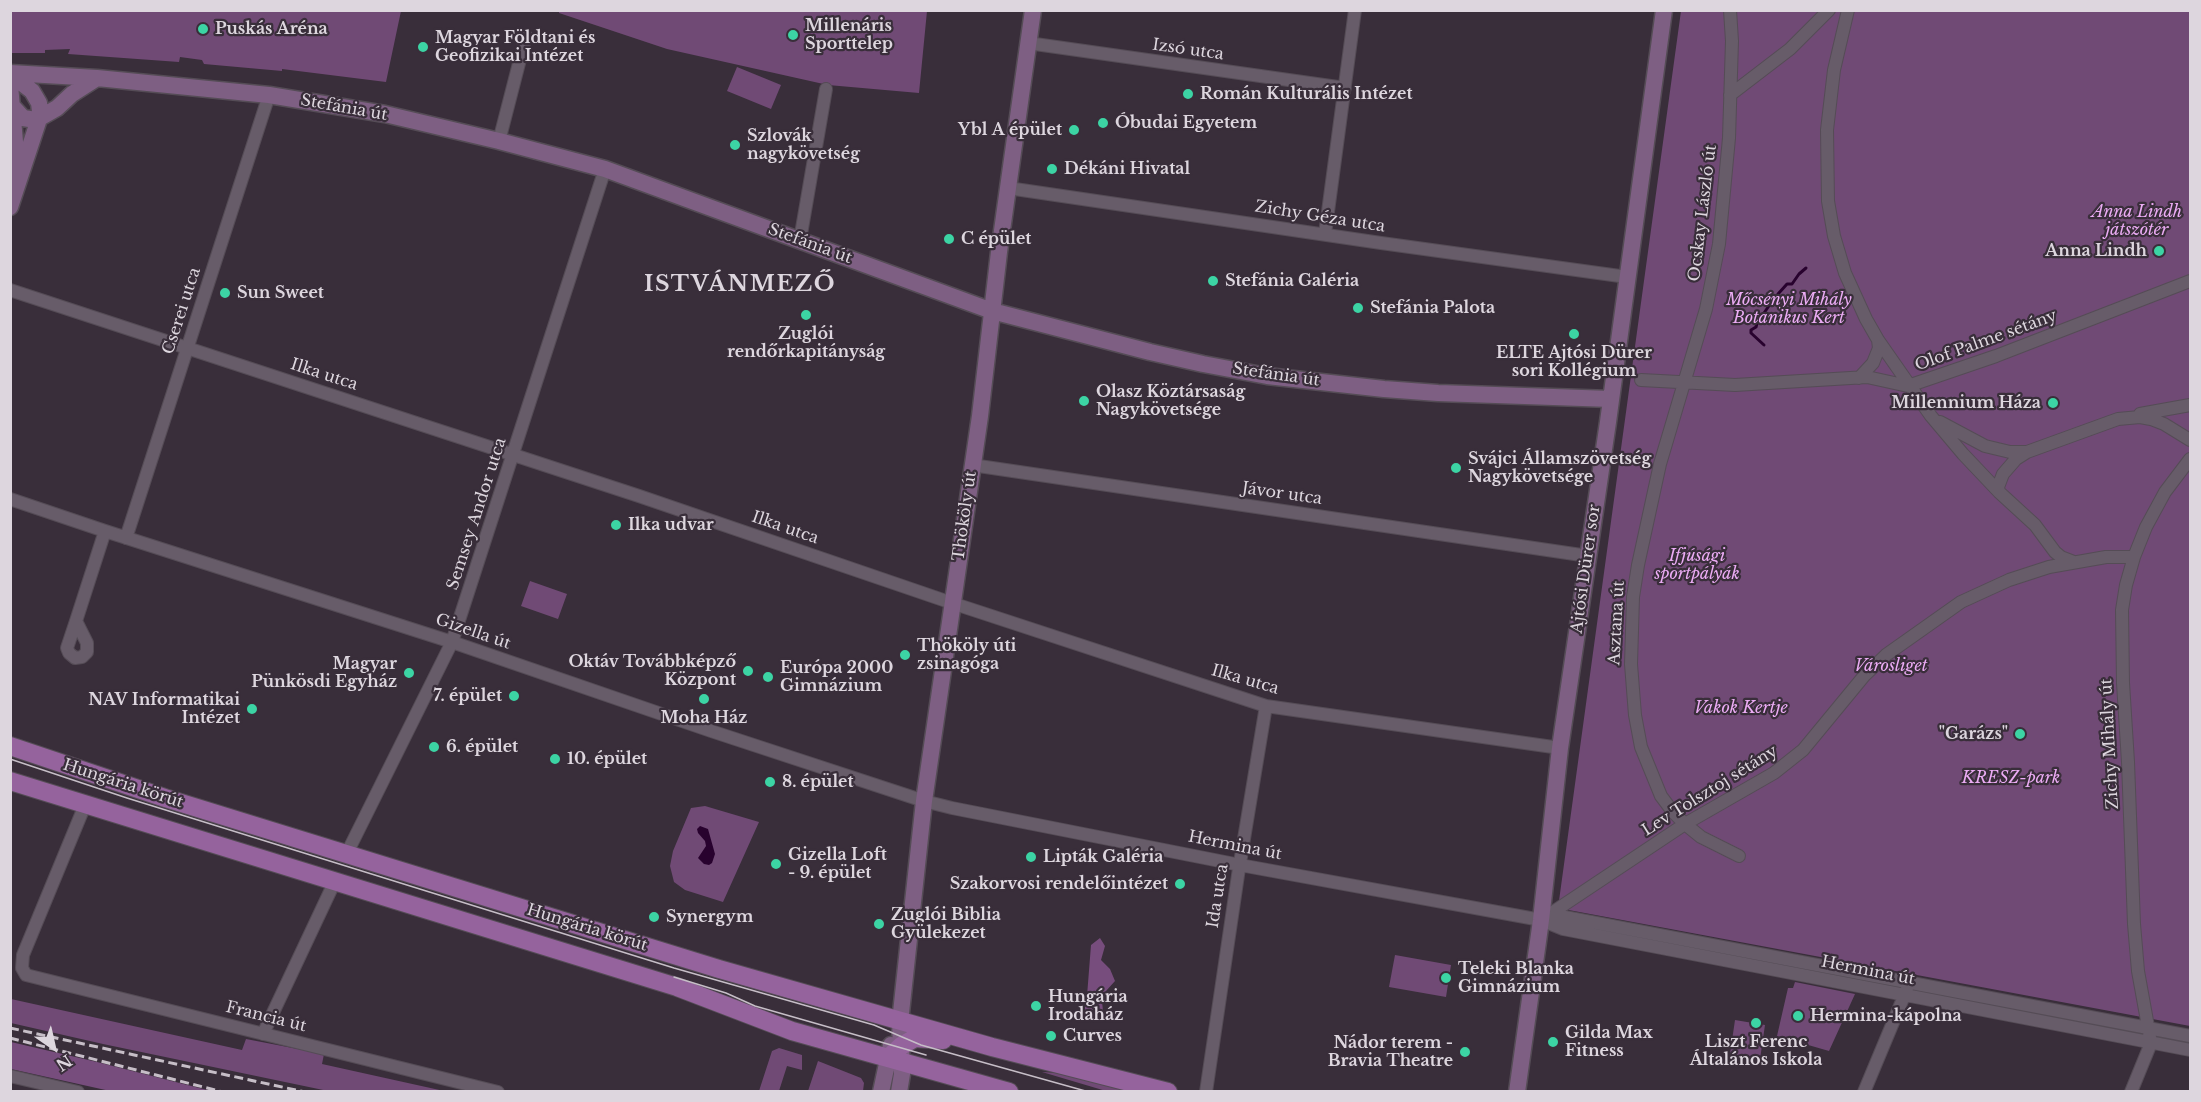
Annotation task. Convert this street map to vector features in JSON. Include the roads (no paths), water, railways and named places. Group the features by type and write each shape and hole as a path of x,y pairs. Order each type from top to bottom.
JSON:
{"main road":[{"name":"Hungária körút","path":"10,746 346,855 719,969 900,1022 1168,1092"},
{"name":"Hungária körút","path":"10,781 677,987 792,1031 897,1056 999,1090"},
{"path":"897,1056 915,1038 992,1047"}],"street":[{"name":"Thököly út","path":"899,1092 897,1056 924,801 1033,10"},
{"path":"1325,234 1354,10"},
{"name":"Ajtósi Dürer sor","path":"1517,1092 1541,920 1560,748 1611,399 1664,10"},
{"name":"Ocskay László út","path":"1674,415 1714,273 1727,170 1730,10"},
{"path":"1730,95 1790,49 1829,10"},
{"path":"1848,10 1828,101 1827,130 1828,201 1834,236 1845,273 1878,340 1931,416 1999,492 2035,525 2061,557 2074,562"},
{"path":"499,141 526,36"},
{"name":"Izsó utca","path":"1028,43 1345,88"},
{"path":"10,73 25,84 35,95 40,106 39,118 10,207"},
{"name":"Stefánia út","path":"10,73 97,78 266,103 385,114 499,141 606,169 992,311 1150,352 1267,376 1438,393 1611,399"},
{"path":"12,106 26,119 33,120 57,108 72,94 97,78"},
{"path":"10,85 19,183"},
{"path":"800,240 826,89"},
{"name":"Cserei utca","path":"126,538 266,103"},
{"name":"Semsey Andor utca","path":"346,855 452,642 606,169"},
{"name":"Zichy Géza utca","path":"1008,188 1627,277"},
{"name":"Olof Palme sétány","path":"1641,380 1735,385 1878,378 1908,386 1996,356 2190,281"},
{"name":"Ilka utca","path":"10,290 650,499 952,603 1266,706 1560,748"},
{"path":"1859,378 1873,363 1879,348 1878,340"},
{"path":"1999,492 1998,488 2003,474 2016,459 2027,452 2118,419 2190,405"},
{"name":"Asztana út","path":"1674,415 1660,464 1638,565 1632,616 1631,679 1637,726 1646,761 1661,796 1672,812 1701,837 1739,856"},
{"path":"1931,416 1985,446 2010,452 2027,452"},
{"path":"2118,419 2131,417 2151,419 2190,440"},
{"name":"Zichy Mihály út","path":"2151,1043 2138,971 2134,924 2121,637 2122,610 2134,557 2155,509 2190,459"},
{"name":"Jávor utca","path":"972,465 1588,556"},
{"name":"Gizella út","path":"10,499 452,642 924,801"},
{"path":"76,621 105,531"},
{"path":"2040,570 2048,560 2049,543"},
{"name":"Lev Tolsztoj sétány","path":"1541,920 1685,824 1774,773 1809,743 1864,676 1903,642 1961,602 1987,589 2040,570 2106,557 2134,557"},
{"name":"Ida utca","path":"1206,1092 1266,706"},
{"name":"Hermina út","path":"924,801 1240,865 1541,920 1569,930 2190,1050"},
{"name":"Francia út","path":"85,805 23,955 22,968 26,975 498,1092"},
{"path":"263,1034 335,881"},
{"name":"Hermina út","path":"1541,920 1565,917 2190,1036"},
{"path":"1864,1092 1905,995 1908,982"},
{"path":"2131,1092 2151,1043"},
{"name":"Thököly út","path":"881,1092 897,1056"},
{"path":"10,1076 48,1088 78,1092"}],"waterway":[{"path":"1764,345 1751,333 1751,330 1756,327 1759,316 1773,300 1777,299 1778,294 1787,284 1792,284 1806,268"}],"tram line":[{"path":"10,759 127,798 674,968 874,1025 921,1045 1089,1092"},
{"path":"674,977 726,993 755,1006 926,1055"}],"railway":[{"path":"10,1028 305,1092"},
{"path":"10,1038 223,1092"}],"place":[{"name":"Puskás Aréna","path":"203,29"},
{"name":"Millenáris Sporttelep","path":"793,35"},
{"name":"Magyar Földtani és Geofizikai Intézet","path":"423,47"},
{"name":"Román Kulturális Intézet","path":"1188,94"},
{"name":"Óbudai Egyetem","path":"1103,123"},
{"name":"Ybl A épület","path":"1074,130"},
{"name":"Szlovák nagykövetség","path":"735,145"},
{"name":"Dékáni Hivatal","path":"1052,169"},
{"name":"C épület","path":"949,239"},
{"name":"Anna Lindh","path":"2159,251"},
{"name":"Stefánia Galéria","path":"1213,281"},
{"name":"Sun Sweet","path":"225,293"},
{"name":"Stefánia Palota","path":"1358,308"},
{"name":"Zuglói rendőrkapitányság","path":"806,315"},
{"name":"ELTE Ajtósi Dürer sori Kollégium","path":"1574,334"},
{"name":"Olasz Köztársaság Nagykövetsége","path":"1084,401"},
{"name":"Millennium Háza","path":"2053,403"},
{"name":"Svájci Államszövetség Nagykövetsége","path":"1456,468"},
{"name":"Ilka udvar","path":"616,525"},
{"name":"Thököly úti zsinagóga","path":"905,655"},
{"name":"Oktáv Továbbképző Központ","path":"748,671"},
{"name":"Magyar Pünkösdi Egyház","path":"409,673"},
{"name":"Európa 2000 Gimnázium","path":"768,677"},
{"name":"7. épület","path":"514,696"},
{"name":"Moha Ház","path":"704,699"},
{"name":"NAV Informatikai Intézet","path":"252,709"},
{"name":"\"Garázs\"","path":"2020,734"},
{"name":"6. épület","path":"434,747"},
{"name":"10. épület","path":"555,759"},
{"name":"8. épület","path":"770,782"},
{"name":"Lipták Galéria","path":"1031,857"},
{"name":"Gizella Loft - 9. épület","path":"776,864"},
{"name":"Szakorvosi rendelőintézet","path":"1180,884"},
{"name":"Synergym","path":"654,917"},
{"name":"Zuglói Biblia Gyülekezet","path":"879,924"},
{"name":"Teleki Blanka Gimnázium","path":"1446,978"},
{"name":"Hungária Irodaház","path":"1036,1006"},
{"name":"Hermina-kápolna","path":"1798,1016"},
{"name":"Liszt Ferenc Általános Iskola","path":"1756,1023"},
{"name":"Curves","path":"1051,1036"},
{"name":"Gilda Max Fitness","path":"1553,1042"},
{"name":"Nádor terem - Bravia Theatre","path":"1465,1052"}],"district":[{"name":"ISTVÁNMEZŐ","path":"740,285"}],"park label":[{"name":"Anna Lindh játszótér","path":"2137,221"},
{"name":"Mőcsényi Mihály Botanikus Kert","path":"1789,309"},
{"name":"Ifjúsági sportpályák","path":"1697,565"},
{"name":"Városliget","path":"1891,666"},
{"name":"Vakok Kertje","path":"1741,708"},
{"name":"KRESZ-park","path":"2011,778"}]}
